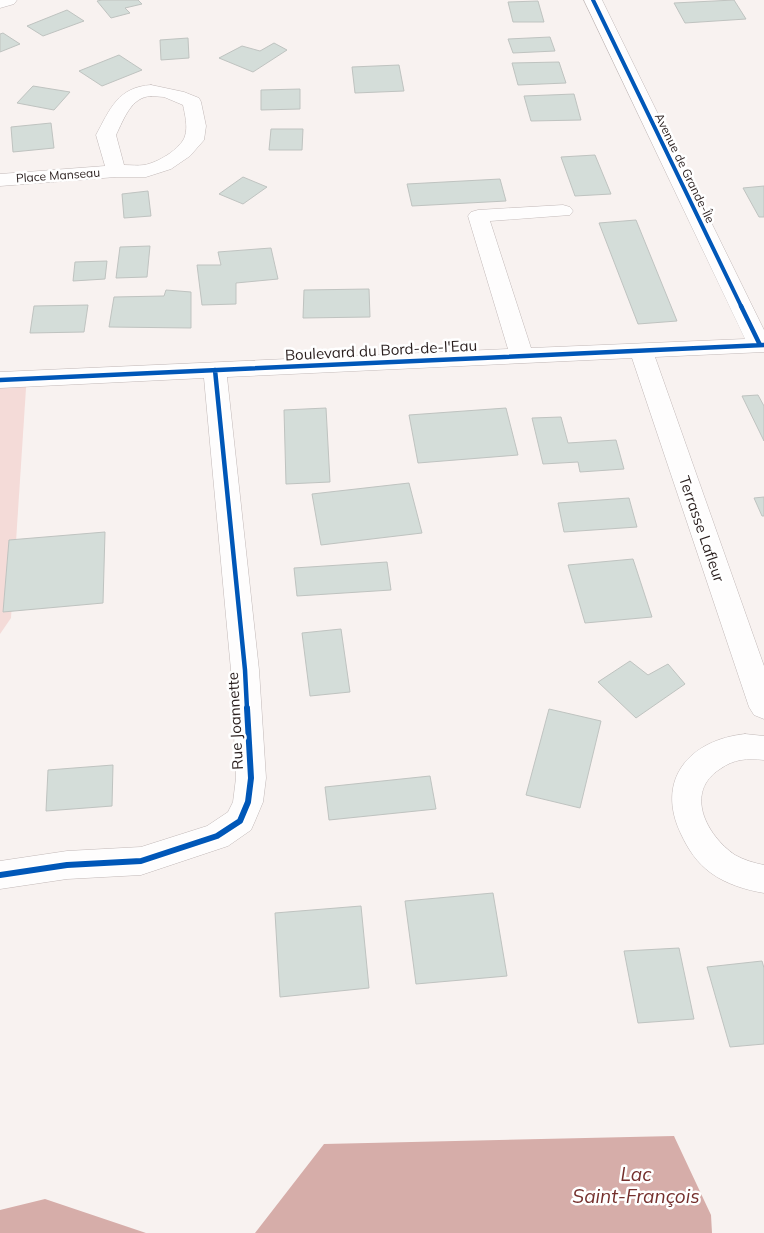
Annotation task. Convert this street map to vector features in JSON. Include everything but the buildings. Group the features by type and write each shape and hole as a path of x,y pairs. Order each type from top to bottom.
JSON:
{"street":[{"path":"0,2 8,0"},
{"name":"Avenue de Grande-Île","path":"593,0 762,345"},
{"name":"Place Manseau","path":"0,180 116,171 146,171 164,165 183,152 194,140 196,126 192,102 174,94 144,90 130,96 106,135 116,171"},
{"path":"522,356 478,216 562,212"},
{"name":"Boulevard du Bord-de-l'Eau","path":"0,380 762,345"},
{"name":"Terrasse Lafleur","path":"641,351 764,707"},
{"name":"Rue Joannette","path":"0,875 67,865 141,861 217,836 240,821 248,802 251,778 245,670 215,370"},
{"path":"764,748 752,746 727,749 706,760 691,776 685,797 687,820 700,842 720,862 743,874 764,879"}],"shaded area":[{"path":"27,373 11,618 0,634 0,375"}],"water":[{"name":"Lac Saint-François","path":"674,1136 711,1215 712,1233 255,1233 324,1144"},
{"path":"45,1199 146,1233 0,1233 0,1210"}],"cycle path":[{"path":"593,0 760,345"},
{"path":"0,380 764,345"},
{"path":"0,875 67,865 141,861 217,836 240,821 248,802 251,778 245,670 215,370"}]}
